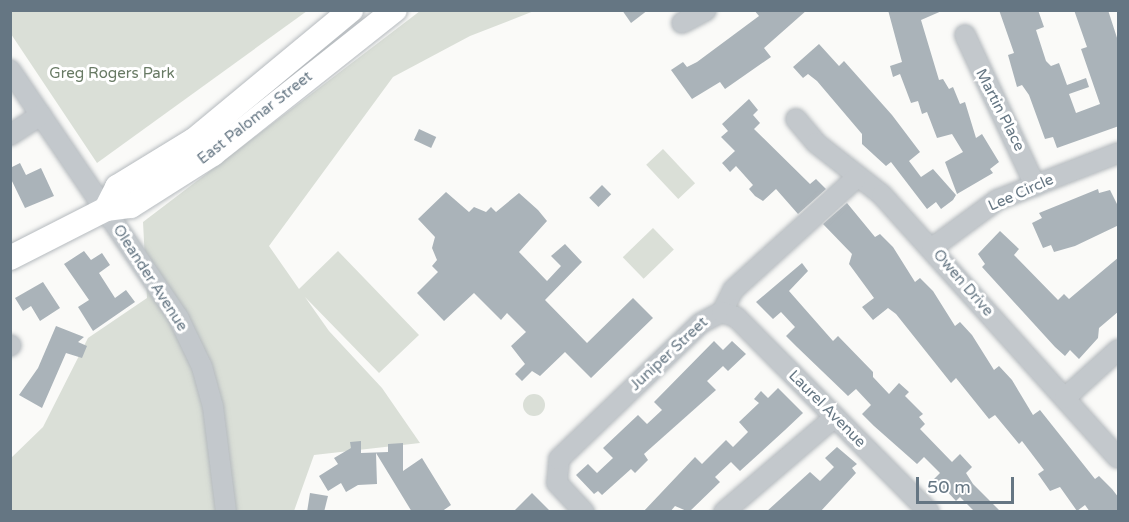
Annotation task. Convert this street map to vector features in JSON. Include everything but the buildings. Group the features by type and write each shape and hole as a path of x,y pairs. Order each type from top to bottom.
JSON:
{"main road":[{"name":"East Palomar Street","path":"106,209 117,187 194,140 351,10"},
{"name":"East Palomar Street","path":"10,258 106,209 130,206 213,154 395,10"}],"street":[{"path":"682,23 706,10"},
{"name":"Martin Place","path":"965,35 1035,186"},
{"name":"Oleander Avenue","path":"10,70 179,319 202,367 213,407 226,512"},
{"path":"10,135 41,115"},
{"name":"Owen Drive","path":"796,119 856,178 882,195 1119,458"},
{"name":"Lee Circle","path":"932,248 997,201 1119,153"},
{"name":"Juniper Street","path":"584,512 557,483 559,459 701,323 722,312 733,290 856,178"},
{"name":"Laurel Avenue","path":"722,312 736,316 929,512"},
{"path":"1065,398 1119,350"},
{"path":"724,512 835,417"}],"green space":[{"name":"Greg Rogers Park","path":"10,11 307,11 97,163 11,34"},
{"path":"420,11 534,11 470,36 393,77 269,246 299,289 338,251 419,335 379,373 305,297 329,331 382,388 420,443 314,455 294,511 11,512 11,458 43,427 88,338 147,298 143,222"},
{"path":"663,149 695,183 678,199 646,165"},
{"path":"653,228 674,250 644,279 623,257"},
{"path":"534,394 542,397 545,405 542,413 534,416 526,413 523,405 526,397"}]}
